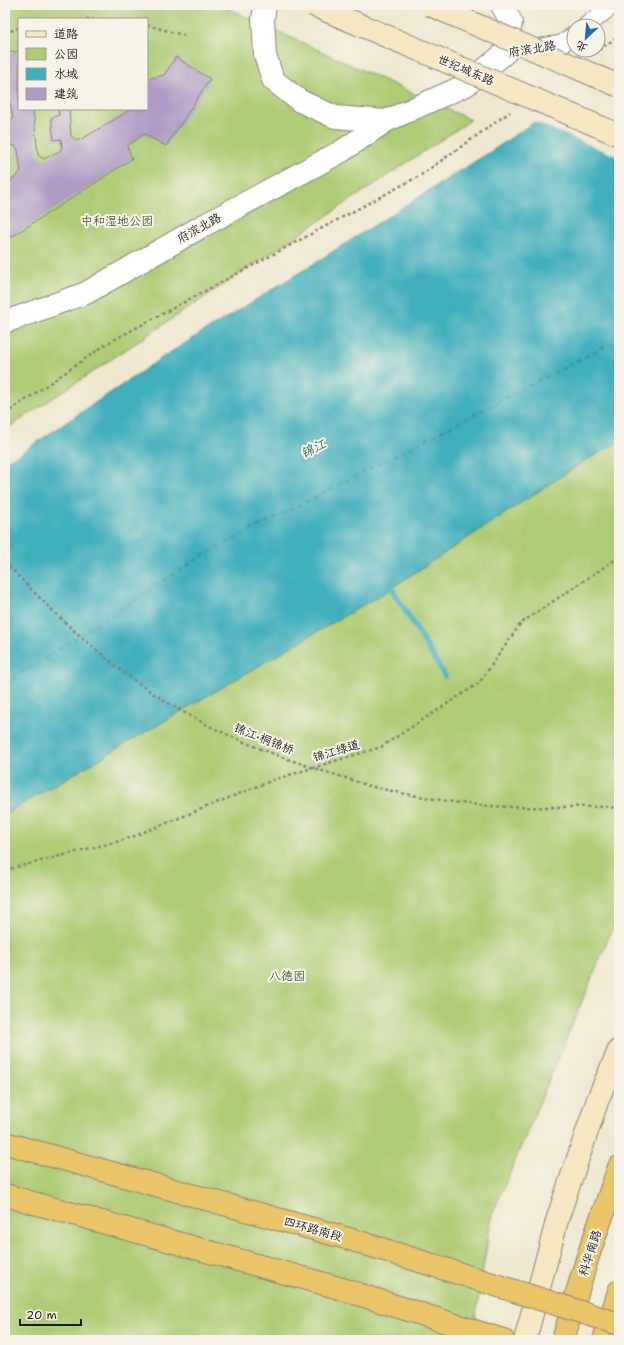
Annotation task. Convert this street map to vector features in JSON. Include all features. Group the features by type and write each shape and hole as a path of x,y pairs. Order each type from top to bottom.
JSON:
{"highway":[{"name":"四环路南段","path":"5,1143 353,1240 619,1324"},
{"name":"科华南路","path":"564,1340 587,1258 619,1167"},
{"path":"5,1195 339,1288 503,1340"},
{"path":"604,1340 619,1290"}],"main road":[{"name":"世纪城东路","path":"313,5 619,135"},
{"path":"430,5 619,86"},
{"path":"524,1340 561,1210 598,1099 619,1050"}],"street":[{"name":"府滨北路","path":"265,5 262,18 265,55 273,80 300,101 335,117 386,121"},
{"path":"502,5 512,22 506,52"},
{"path":"596,18 613,5"},
{"name":"府滨北路","path":"5,322 86,293 199,228 342,151 386,121 466,85 506,52 562,44 566,41"}],"path":[{"path":"148,25 186,36"},
{"path":"5,33 18,28"},
{"path":"606,45 619,36"},
{"path":"5,414 108,343 421,175 510,112"},
{"name":"锦江绿道","path":"5,870 127,838 273,780 380,747 479,683 521,623 619,557"},
{"name":"锦江·桐锦桥","path":"5,562 60,618 130,676 157,696 190,717 260,749 378,788 426,797 478,805 619,808"}],"green space":[{"name":"中和湿地公园","path":"5,5 220,5 471,120 5,430"},
{"name":"八德园","path":"619,442 619,913 491,1218 472,1340 5,1340 5,814 387,591 586,460"}],"water":[{"name":"锦江","path":"619,65 619,442 586,460 387,591 5,814 5,461 18,455 166,355 493,150"}],"pier":[{"path":"618,63 619,157 533,121"}],"building":[{"path":"18,51 18,110 33,110 38,155 44,159 60,151 62,147 61,139 54,140 51,118 59,115 58,110 69,110 71,136 76,140 80,140 130,110 148,110 148,79 164,75 176,57 210,79 166,146 144,134 127,146 132,159 5,241 5,184 17,176 21,171 18,150 15,146 11,145 5,148 5,128 9,125 13,118 5,79 5,53"}],"waterway":[{"path":"388,582 445,676"}],"ferry route":[{"path":"5,684 202,556 619,339"}]}
